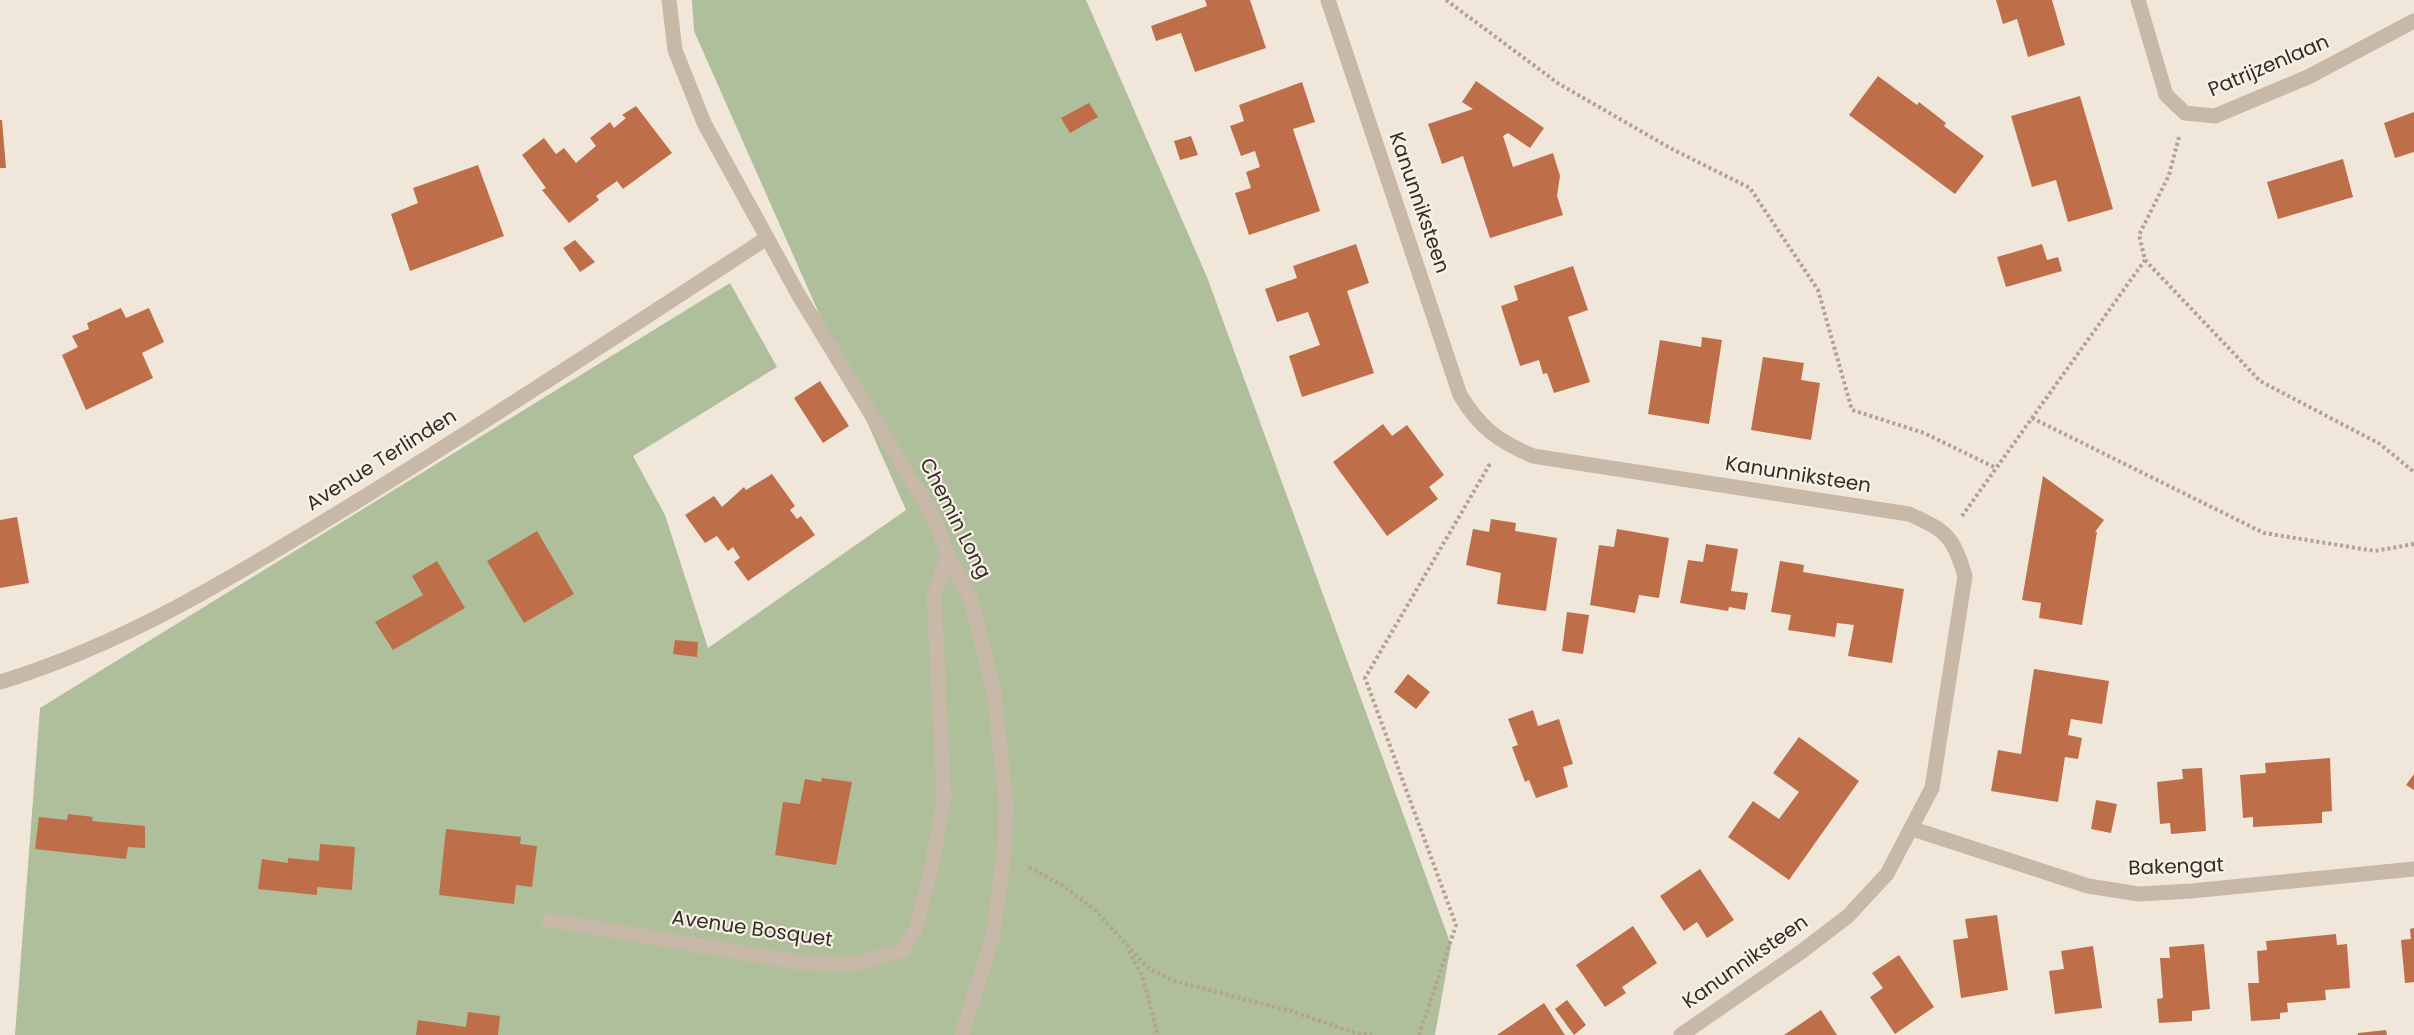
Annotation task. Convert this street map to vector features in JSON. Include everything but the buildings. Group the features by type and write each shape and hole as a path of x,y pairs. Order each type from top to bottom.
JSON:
{"street":[{"name":"Chemin Long","path":"669,0 675,50 704,123 767,238 932,514 948,555 971,599 994,692 1006,803 1004,853 993,935 962,1035"},
{"name":"Kanunniksteen","path":"1328,0 1460,394 1474,418 1502,443 1533,456 1909,514 1938,527 1957,547 1965,576 1932,788 1913,829 1887,874 1848,916 1801,952 1681,1035"},
{"path":"2138,0 2166,95 2185,113"},
{"name":"Patrijzenlaan","path":"2185,113 2216,116 2308,77 2414,21"},
{"name":"Avenue Terlinden","path":"0,682 42,669 114,638 237,576 438,452 767,238"},
{"name":"Avenue Bosquet","path":"549,920 803,963 856,964 903,950 916,928 932,865 944,798 934,596 948,555"},
{"name":"Bakengat","path":"1913,829 2088,886 2139,894 2414,869"}],"path":[{"path":"1446,0 1558,84 1672,149 1750,188 1818,290 1852,410 1924,433 1996,468"},
{"path":"2185,113 2169,175 2139,235 2145,260 2260,381 2380,444 2414,472"},
{"path":"1947,536 2145,260"},
{"path":"2032,418 2264,533 2375,551 2414,544"},
{"path":"1419,1035 1456,925 1365,678 1502,443"},
{"path":"1004,853 1063,885 1094,909 1149,969 1174,981 1291,1011 1352,1032 1372,1035"},
{"path":"1126,946 1142,975 1158,1035"}],"green space":[{"path":"692,0 1086,0 1207,277 1451,945 1435,1035 15,1035 40,708 730,283 777,367 633,456 665,515 708,648 906,510 694,31"}]}
